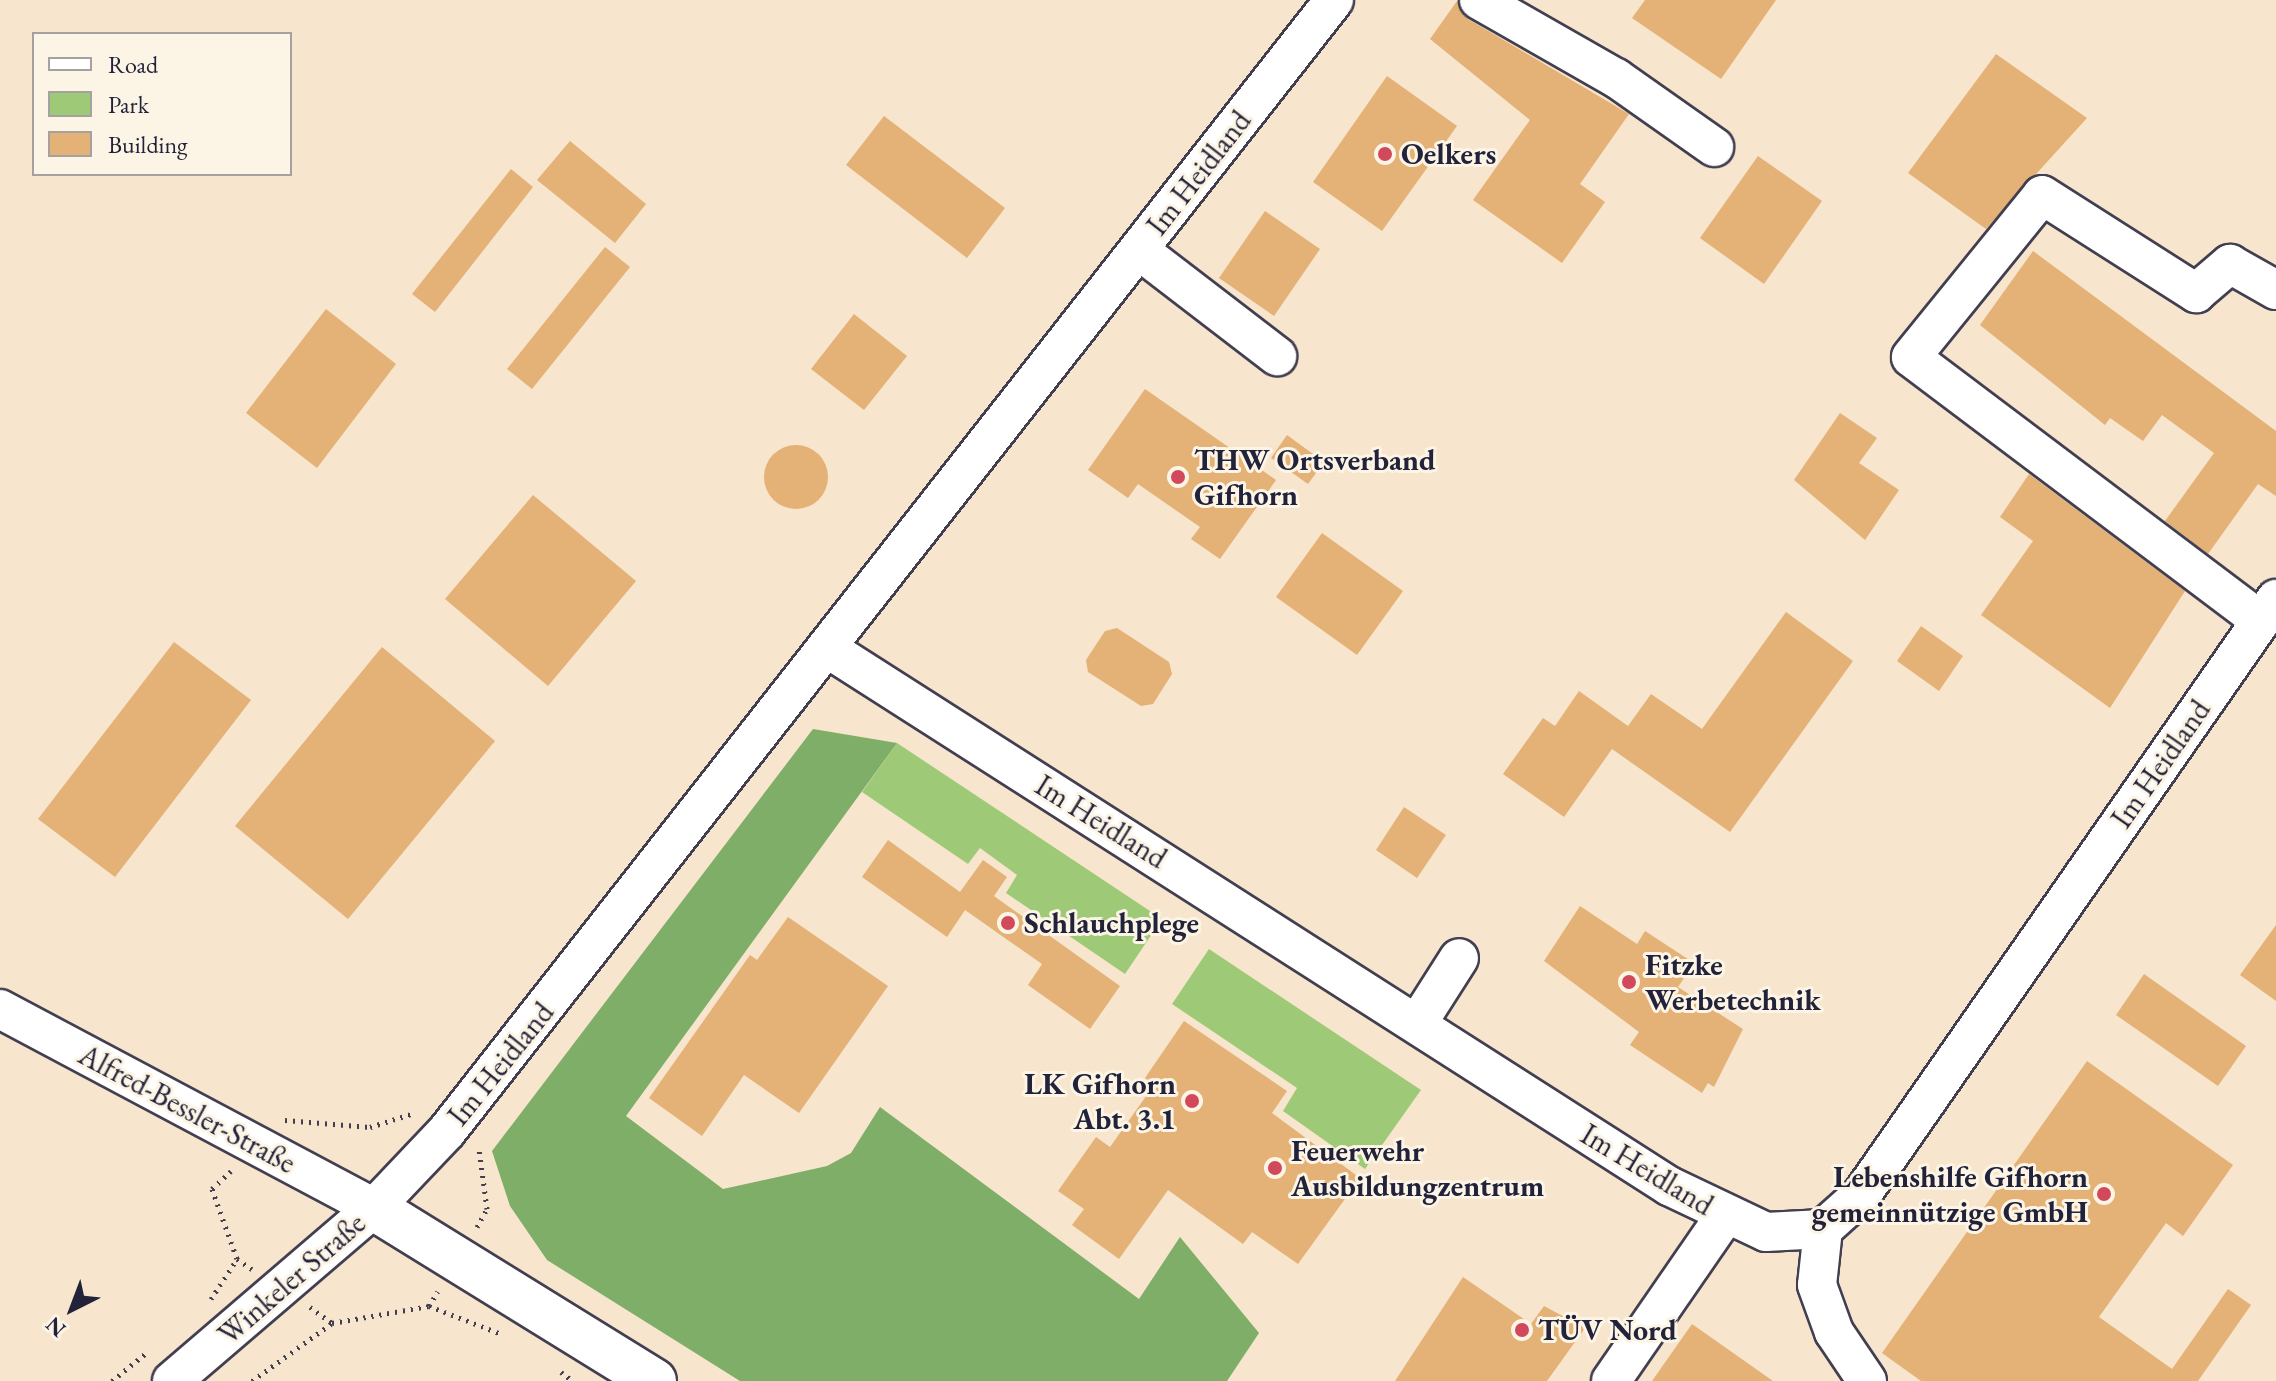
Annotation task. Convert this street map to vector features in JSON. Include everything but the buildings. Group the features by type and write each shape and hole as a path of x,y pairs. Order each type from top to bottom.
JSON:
{"highway":[{"path":"374,1208 654,1381"}],"street":[{"name":"Im Heidland","path":"374,1208 447,1131 830,650 1334,0"},
{"path":"1479,0 1616,78 1714,147"},
{"path":"2268,610 1911,357 2042,195 2196,293 2230,264 2276,290"},
{"path":"1140,251 1277,356"},
{"name":"Im Heidland","path":"830,650 1725,1216 1766,1232 1823,1229 1862,1194 2268,610"},
{"path":"1417,1024 1459,958"},
{"name":"Alfred-Bessler-Straße","path":"0,1009 374,1208"},
{"name":"Winkeler Straße","path":"172,1381 374,1208"},
{"path":"1611,1381 1725,1216"},
{"path":"1823,1229 1817,1285 1834,1332 1867,1381"}],"path":[{"path":"479,1149 487,1209"},
{"path":"208,1304 237,1259 212,1189"},
{"path":"252,1381 332,1323 429,1306 512,1338"},
{"path":"112,1381 160,1342"},
{"path":"549,1364 573,1381"}],"green space":[{"path":"813,729 897,743 626,1116 723,1189 827,1166 851,1153 880,1107 1139,1299 1180,1237 1259,1333 1227,1381 740,1381 547,1260 510,1206 492,1151"},
{"path":"897,743 1162,919 1125,974 1006,893 1017,875 980,848 968,864 862,792"},
{"path":"1209,949 1421,1090 1365,1169 1283,1111 1297,1088 1172,1004"}],"place":[{"name":"Oelkers","path":"1385,154"},
{"name":"THW Ortsverband Gifhorn","path":"1178,477"},
{"name":"Schlauchplege","path":"1008,923"},
{"name":"Fitzke Werbetechnik","path":"1629,982"},
{"name":"LK Gifhorn Abt. 3.1","path":"1192,1101"},
{"name":"Feuerwehr Ausbildungzentrum","path":"1275,1168"},
{"name":"Lebenshilfe Gifhorn gemeinnützige GmbH","path":"2104,1194"},
{"name":"TÜV Nord","path":"1522,1330"}]}
